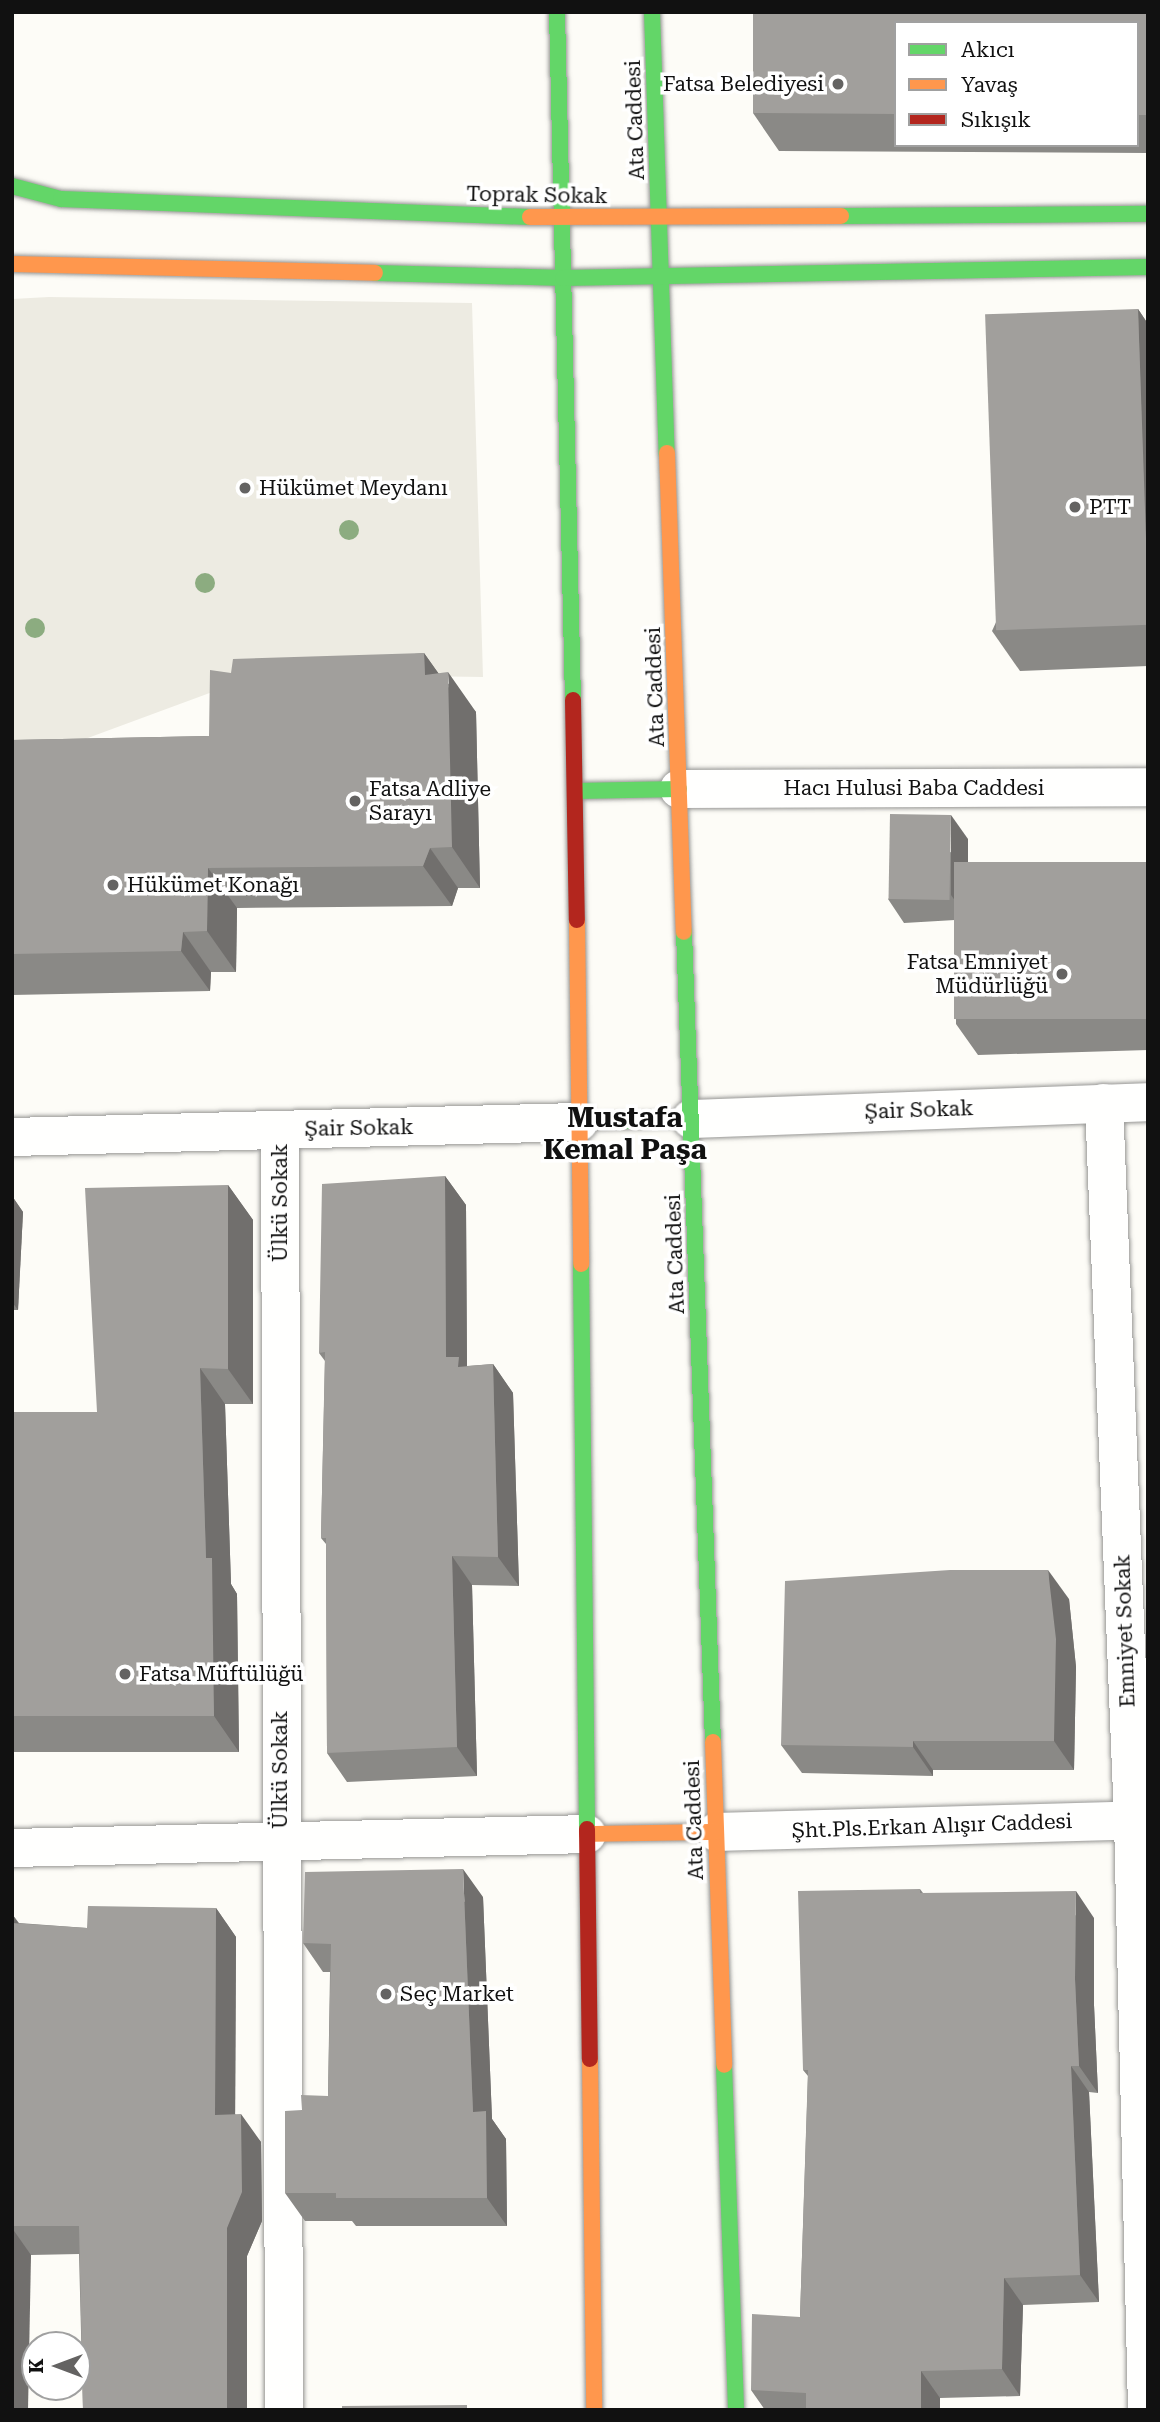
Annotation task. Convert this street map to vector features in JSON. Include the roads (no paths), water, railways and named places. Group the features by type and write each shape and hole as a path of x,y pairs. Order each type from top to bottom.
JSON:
{"main road":[{"path":"557,12 575,791 594,2410"},
{"name":"Ata Caddesi","path":"652,12 736,2410"},
{"name":"Toprak Sokak","path":"12,186 61,200 561,218 1148,214"},
{"path":"12,264 563,278 1148,267"},
{"path":"575,791 679,789"},
{"path":"579,1122 691,1119"},
{"path":"587,1834 716,1832"}],"street":[{"name":"Hacı Hulusi Baba Caddesi","path":"679,789 1148,787"},
{"name":"Şair Sokak","path":"691,1119 1148,1102"},
{"name":"Emniyet Sokak","path":"1104,1103 1140,1820 1147,2410"},
{"name":"Şair Sokak","path":"12,1137 579,1122"},
{"name":"Ülkü Sokak","path":"280,1130 280,1842 284,2410"},
{"name":"Şht.Pls.Erkan Alışır Caddesi","path":"716,1832 1140,1820"},
{"path":"12,1848 587,1834"}],"place":[{"name":"Fatsa Belediyesi","path":"838,84"},
{"name":"Hükümet Meydanı","path":"245,488"},
{"name":"PTT","path":"1075,507"},
{"name":"Fatsa Adliye Sarayı","path":"355,801"},
{"name":"Hükümet Konağı","path":"113,885"},
{"name":"Fatsa Emniyet Müdürlüğü","path":"1062,974"},
{"name":"Fatsa Müftülüğü","path":"125,1674"},
{"name":"Seç Market","path":"386,1994"}],"district":[{"name":"Mustafa Kemal Paşa","path":"625,1134"}]}
